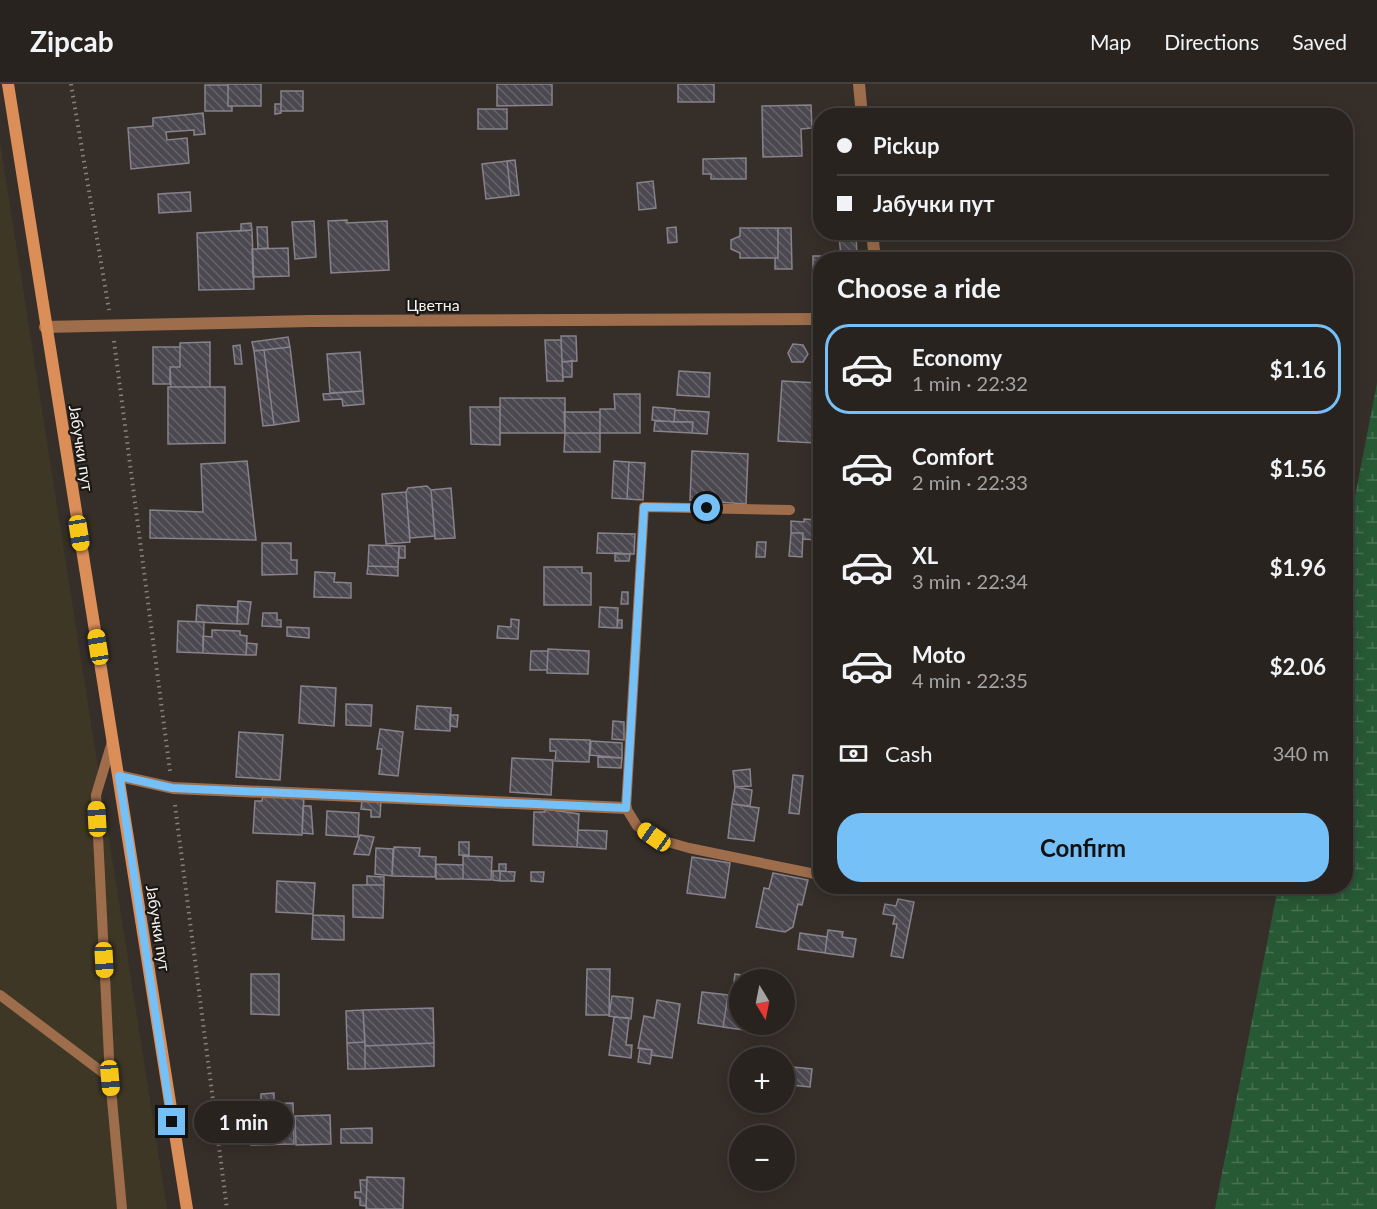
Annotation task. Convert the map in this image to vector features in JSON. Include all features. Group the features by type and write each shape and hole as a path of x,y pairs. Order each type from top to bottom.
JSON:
{"main road":[{"name":"Јабучки пут","path":"8,84 187,1209"}],"street":[{"path":"859,84 861,108"},
{"name":"Цветна","path":"45,327 112,324 813,319"},
{"path":"119,776 172,788 626,808"}],"lane":[{"path":"790,510 644,507 626,808 637,826 654,837 689,848 813,874"},
{"path":"113,739 96,795 110,1078 122,1209"},
{"path":"0,995 22,1009 110,1078"}],"path":[{"path":"71,84 112,324 226,1209"}],"shaded area":[{"path":"0,142 167,1209 0,1209"}],"green space":[{"path":"1377,383 1377,1209 1215,1209 1277,894 1353,894 1353,507"}],"building":[{"path":"228,84 261,84 261,106 228,106"},
{"path":"497,84 552,84 552,105 497,106"},
{"path":"678,84 714,84 714,102 678,102"},
{"path":"205,85 228,85 228,106 232,106 232,111 205,111"},
{"path":"281,91 303,91 303,111 281,111"},
{"path":"275,104 281,104 281,113 275,114"},
{"path":"811,105 812,128 801,129 802,156 763,157 762,106"},
{"path":"478,109 507,109 507,129 478,129"},
{"path":"203,113 205,134 194,135 194,130 166,132 167,140 187,138 189,163 131,169 128,128 153,126 153,118"},
{"path":"746,158 746,179 711,179 711,174 703,174 703,159"},
{"path":"515,160 519,195 511,196 507,161"},
{"path":"507,161 511,196 486,199 482,164"},
{"path":"653,181 656,208 639,210 637,183"},
{"path":"190,192 191,211 159,213 158,194"},
{"path":"347,220 347,223 387,221 389,270 331,273 328,221"},
{"path":"314,221 316,257 295,259 292,222"},
{"path":"251,223 252,230 241,231 241,224"},
{"path":"257,227 267,227 268,248 258,249"},
{"path":"676,227 677,242 668,243 667,228"},
{"path":"740,228 778,228 778,258 740,258 740,253 731,249 731,240 740,236"},
{"path":"778,228 791,228 792,269 775,269 775,258 778,258"},
{"path":"252,230 254,289 199,290 197,233"},
{"path":"839,240 856,240 857,252 841,252"},
{"path":"288,248 289,276 253,277 252,249"},
{"path":"561,336 576,336 577,361 562,362"},
{"path":"288,337 290,347 254,351 252,342"},
{"path":"545,340 561,340 563,381 547,381"},
{"path":"210,342 210,387 171,387 170,367 180,367 180,343"},
{"path":"793,344 803,345 808,354 803,362 792,362 788,353"},
{"path":"240,345 242,364 235,364 233,346"},
{"path":"153,347 180,347 180,367 170,367 170,384 153,384"},
{"path":"290,347 299,421 274,425 264,350"},
{"path":"264,350 274,425 263,426 254,351"},
{"path":"360,352 363,391 330,393 327,354"},
{"path":"572,361 572,377 563,377 562,362"},
{"path":"679,371 710,373 709,397 677,395"},
{"path":"782,381 813,383 813,443 778,441"},
{"path":"168,387 225,387 225,443 168,444"},
{"path":"363,391 364,404 343,406 342,399 324,400 323,394"},
{"path":"614,394 640,394 640,433 600,433 600,409 615,409"},
{"path":"500,398 565,398 565,433 500,433"},
{"path":"470,407 500,407 500,445 471,444"},
{"path":"653,407 675,409 674,422 652,420"},
{"path":"675,410 709,412 707,434 692,433 693,422 674,422"},
{"path":"564,412 600,412 600,433 565,433"},
{"path":"655,421 693,422 692,433 654,431"},
{"path":"565,433 600,433 600,452 564,452"},
{"path":"692,451 748,454 746,504 690,500"},
{"path":"247,461 256,540 150,538 150,510 203,512 201,464"},
{"path":"614,461 629,462 627,499 612,498"},
{"path":"629,462 645,463 643,500 627,499"},
{"path":"427,486 431,490 435,536 410,538 406,492 408,488"},
{"path":"451,488 455,538 435,539 431,490"},
{"path":"406,492 410,542 386,544 382,494"},
{"path":"804,519 813,520 813,540 803,539 803,533 791,533 791,521 804,522"},
{"path":"598,533 635,534 634,554 597,553"},
{"path":"791,533 803,533 802,557 789,556"},
{"path":"757,542 766,542 765,557 756,557"},
{"path":"262,543 291,543 291,560 297,560 297,574 262,575"},
{"path":"369,545 399,546 398,567 368,566"},
{"path":"399,546 405,546 405,558 399,558"},
{"path":"615,553 630,554 629,561 615,561"},
{"path":"368,566 398,567 398,576 367,574"},
{"path":"544,567 582,567 582,573 591,573 591,605 544,605"},
{"path":"315,572 335,573 334,582 351,583 351,598 314,597"},
{"path":"622,592 628,592 628,604 621,604"},
{"path":"238,601 251,602 248,624 237,624"},
{"path":"197,605 238,607 237,624 196,622"},
{"path":"600,607 618,608 617,628 599,627"},
{"path":"263,613 277,613 277,620 281,620 281,627 262,626"},
{"path":"511,619 519,620 518,639 497,638 498,626 511,627"},
{"path":"618,620 622,620 622,628 617,628"},
{"path":"178,621 204,622 203,653 177,652"},
{"path":"287,627 309,628 309,638 287,636"},
{"path":"212,630 240,631 240,635 247,636 246,655 203,653 203,636 212,637"},
{"path":"247,643 257,644 256,655 246,655"},
{"path":"548,649 589,651 588,674 547,673"},
{"path":"531,651 548,651 547,670 530,670"},
{"path":"301,686 336,688 334,726 299,723"},
{"path":"346,704 372,705 371,726 346,725"},
{"path":"417,706 451,708 450,731 415,729"},
{"path":"450,715 458,715 457,727 450,726"},
{"path":"613,721 624,722 624,740 612,739"},
{"path":"380,729 403,732 398,776 379,774 382,749 377,749"},
{"path":"239,732 283,735 280,780 236,777"},
{"path":"550,739 590,740 589,762 555,761 556,751 550,751"},
{"path":"591,741 622,743 622,758 590,755"},
{"path":"598,757 622,758 621,768 598,767"},
{"path":"512,758 553,760 551,795 510,792"},
{"path":"750,769 751,786 735,787 733,771"},
{"path":"793,775 803,776 799,814 789,813"},
{"path":"735,787 752,790 750,806 732,804"},
{"path":"263,795 304,797 302,835 253,833 255,801 262,801"},
{"path":"362,800 381,801 380,817 371,817 371,810 361,809"},
{"path":"732,804 759,808 754,841 728,838"},
{"path":"303,806 311,806 313,834 302,833"},
{"path":"545,809 579,814 577,847 533,845 534,812 545,812"},
{"path":"327,811 359,813 358,837 326,835"},
{"path":"578,830 607,831 606,849 577,847"},
{"path":"360,835 374,837 369,855 354,854"},
{"path":"459,842 469,842 469,855 459,855"},
{"path":"394,847 420,848 419,856 436,857 435,877 392,876"},
{"path":"376,848 393,849 392,876 375,874"},
{"path":"463,856 492,857 491,880 463,879"},
{"path":"692,857 730,863 725,898 687,893"},
{"path":"436,864 463,865 463,879 436,879"},
{"path":"499,864 506,864 506,871 499,871"},
{"path":"493,871 500,871 500,881 493,880"},
{"path":"500,871 515,872 514,881 500,881"},
{"path":"531,872 544,872 543,882 531,881"},
{"path":"773,873 808,880 802,905 798,904 793,927 785,932 756,927 764,888 769,889"},
{"path":"367,876 384,877 384,885 367,885"},
{"path":"277,881 315,883 313,914 276,912"},
{"path":"353,885 384,885 383,918 353,917"},
{"path":"898,899 914,902 903,958 891,956 897,924 893,924 895,916 883,914 885,904 896,906"},
{"path":"313,915 344,916 344,940 312,939"},
{"path":"828,930 843,932 842,937 856,939 853,957 825,953"},
{"path":"800,933 827,937 825,953 798,949"},
{"path":"587,969 610,969 609,1015 586,1015"},
{"path":"251,974 279,974 279,1015 251,1014"},
{"path":"702,992 728,995 723,1027 698,1023"},
{"path":"728,995 729,995 729,1028 723,1027"},
{"path":"612,996 633,998 631,1019 609,1016"},
{"path":"657,1000 680,1004 672,1058 651,1055 652,1050 638,1048 644,1016 654,1018"},
{"path":"433,1008 434,1043 365,1046 363,1010"},
{"path":"363,1010 365,1042 347,1043 346,1011"},
{"path":"614,1017 629,1018 626,1045 632,1045 631,1058 609,1055"},
{"path":"365,1042 365,1069 348,1069 347,1043"},
{"path":"434,1043 434,1066 365,1069 365,1046"},
{"path":"640,1048 652,1050 650,1064 638,1062"},
{"path":"795,1067 812,1069 810,1087 795,1085"},
{"path":"274,1093 274,1103 261,1103 261,1094"},
{"path":"293,1103 294,1144 251,1145 250,1104"},
{"path":"330,1115 331,1144 296,1145 295,1116"},
{"path":"372,1128 372,1143 341,1143 341,1129"},
{"path":"367,1177 404,1178 403,1209 366,1209"},
{"path":"360,1180 367,1180 366,1206 360,1205 360,1198 355,1198 355,1192 361,1192"}],"route":[{"path":"172,1122 119,776 172,788 626,808 644,507 707,508"}]}
